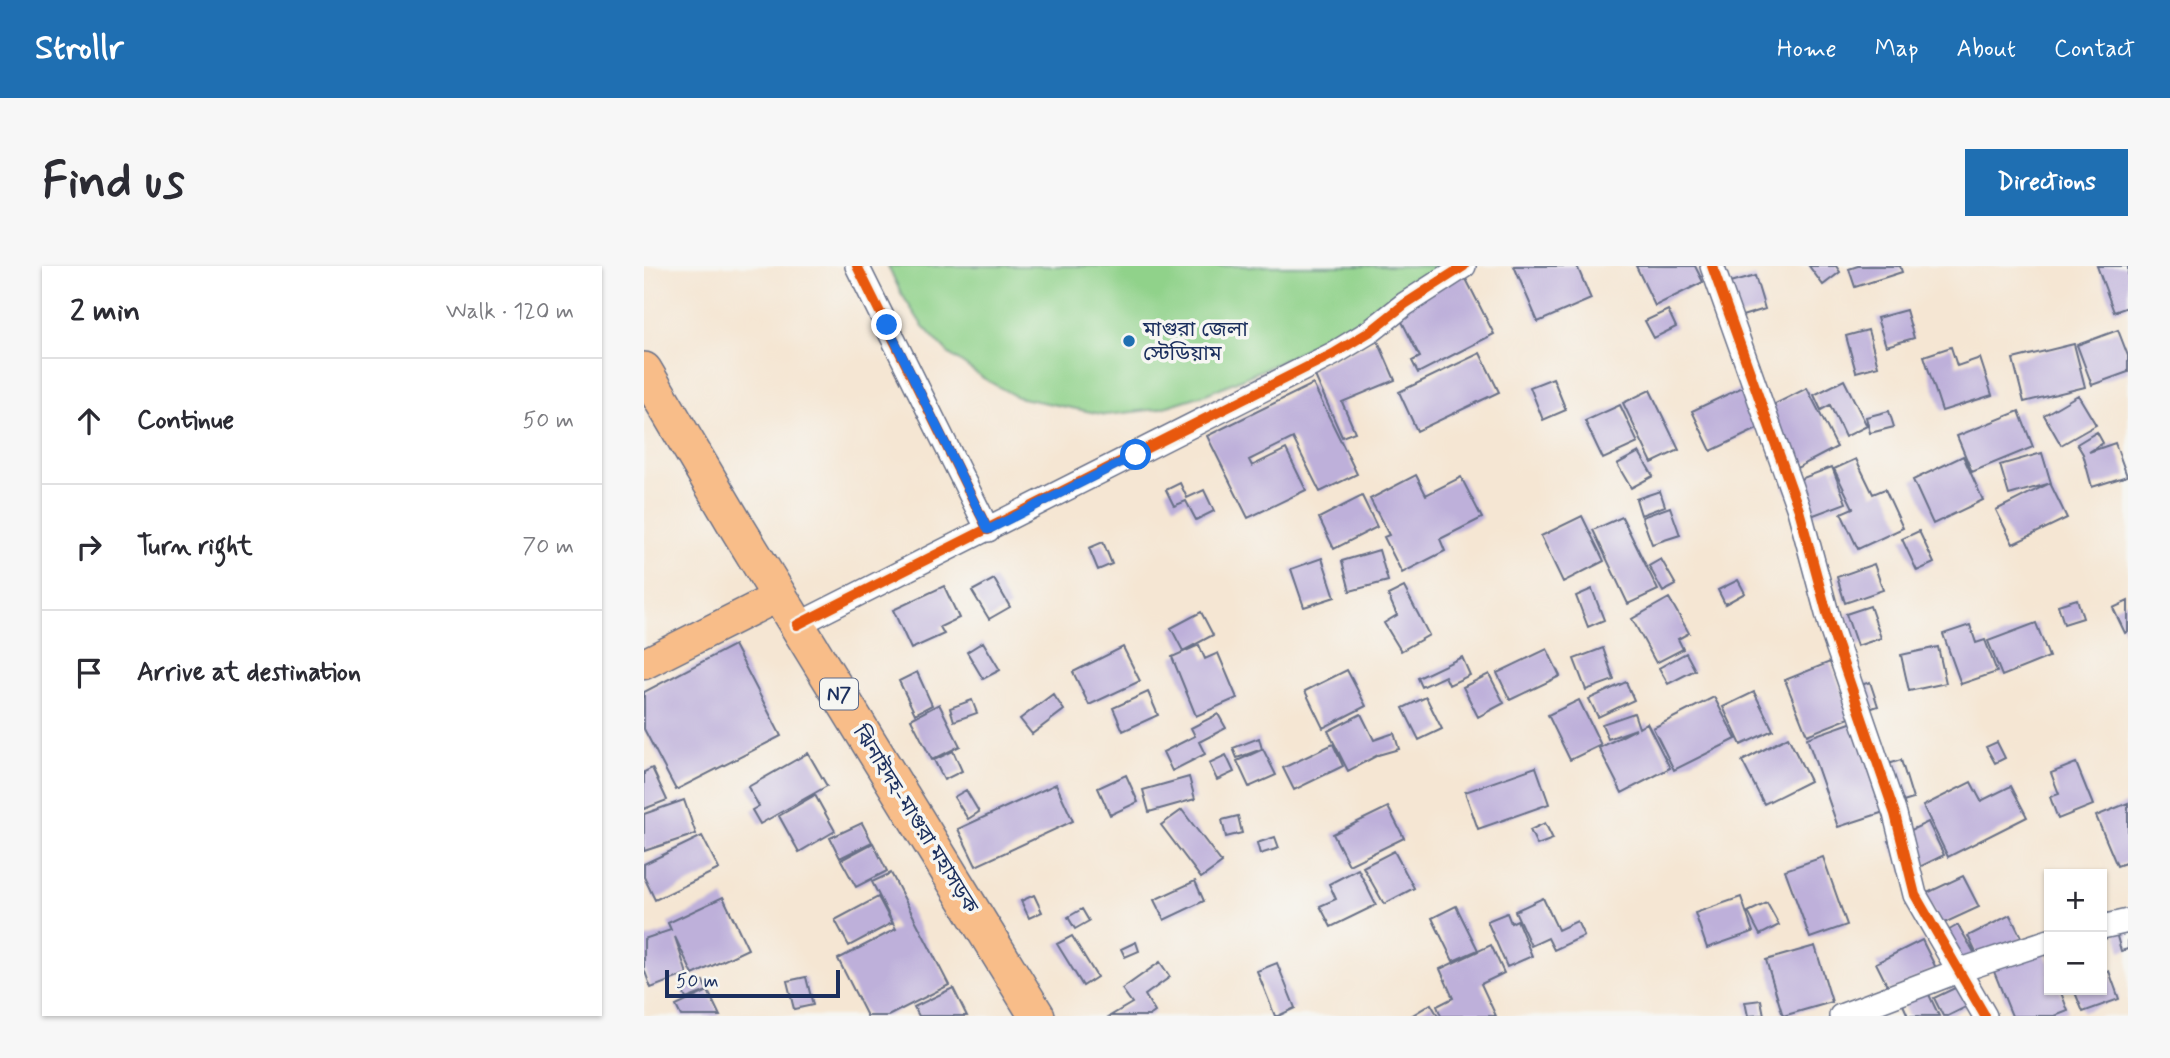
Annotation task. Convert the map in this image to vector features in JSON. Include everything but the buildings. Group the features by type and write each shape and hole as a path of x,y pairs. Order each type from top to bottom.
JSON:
{"highway":[{"name":"ঝিনাইদহ-মাগুরা মহাসড়ক","path":"644,370 788,611 1037,1016"}],"main road":[{"path":"644,664 788,611"}],"street":[{"path":"857,266 988,530"},
{"path":"788,611 988,530 1333,355 1464,266"},
{"path":"1712,266 1799,510 1831,628 1895,814 1915,895 1985,1016"},
{"path":"2107,926 2128,921"},
{"path":"1841,1016 1958,971 2044,944"}],"green space":[{"name":"মাগুরা জেলা স্টেডিয়াম","path":"888,266 1440,266 1394,303 1276,364 1206,394 1158,409 1106,415 1017,397 983,378 948,353 922,325 901,293"}],"cycle path":[{"path":"857,266 988,530"},
{"path":"797,625 1333,354 1464,266"},
{"path":"1712,266 1799,510 1831,628 1895,814 1915,895 1985,1016"}],"place":[{"name":"মাগুরা জেলা স্টেডিয়াম","path":"1129,341"}],"route":[{"path":"887,325 988,530 1136,455"}]}
